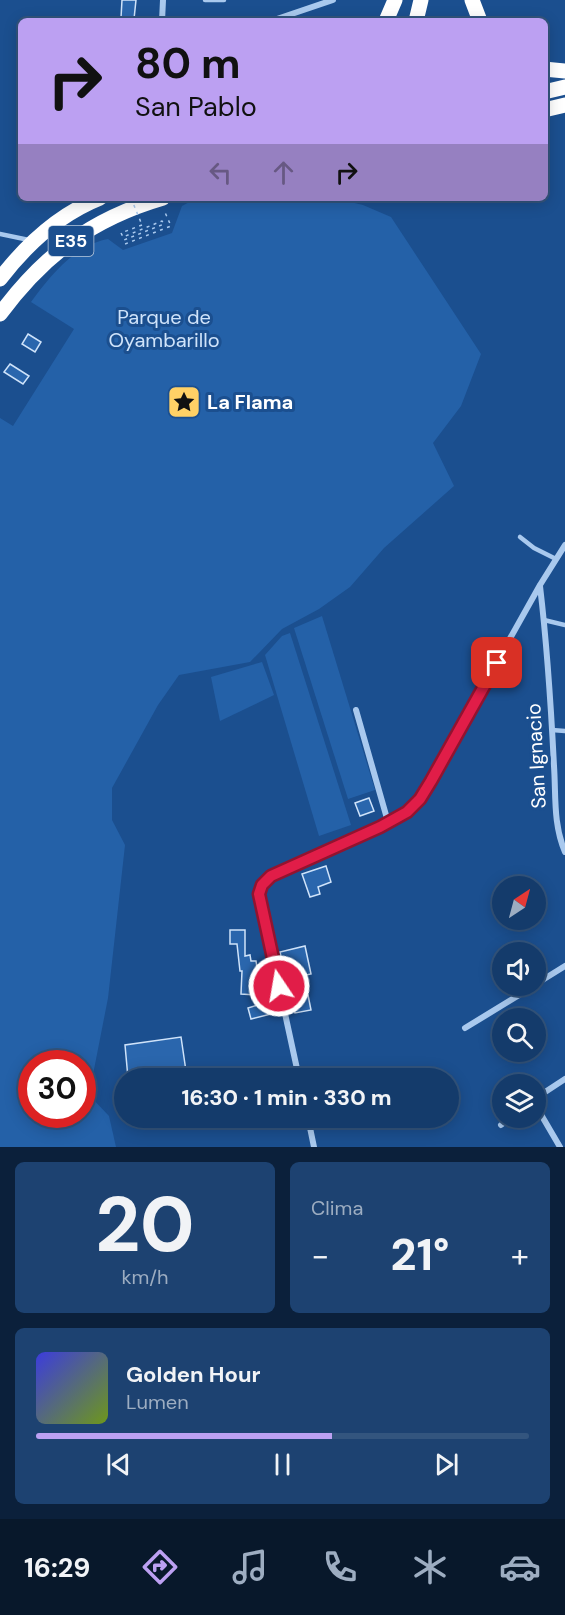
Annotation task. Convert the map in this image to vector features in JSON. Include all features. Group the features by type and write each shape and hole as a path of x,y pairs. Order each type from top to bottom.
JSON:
{"highway":[{"path":"387,18 394,0"},
{"path":"417,18 421,0"},
{"path":"472,0 479,18"},
{"path":"548,69 565,71"},
{"path":"548,91 565,87"},
{"path":"548,109 565,105"},
{"name":"E35","path":"0,279 34,241 72,207 91,201"},
{"name":"E35","path":"0,314 19,288 59,249 105,220 152,201"}],"street":[{"path":"162,18 164,0"},
{"path":"280,18 332,0"},
{"path":"297,1068 259,894 260,889 271,876 388,822 407,812 420,799 540,585 565,545"},
{"name":"San Ignacio","path":"540,585 552,730 556,817 565,852"},
{"path":"356,710 388,822"},
{"path":"546,978 565,966"},
{"path":"465,1028 517,996"},
{"path":"546,1091 565,1079"},
{"path":"546,1123 560,1147"},
{"path":"310,1128 314,1147"}],"lane":[{"path":"205,0 224,0"},
{"path":"0,234 34,241"},
{"path":"520,537 534,548 556,559"},
{"path":"544,620 565,626"},
{"path":"552,730 565,731"}],"path":[{"path":"132,201 142,225 122,233 123,237 162,221 164,224 124,240 125,244 171,226 162,201"}],"green space":[{"name":"Parque de Oyambarillo","path":"191,201 346,201 363,205 391,217 481,354 461,406 433,443 454,486 384,548 350,587 319,609 282,629 250,662 179,675 158,705 112,788 112,820 125,845 108,998 96,1059 96,1050 18,1050 18,1128 96,1128 96,1102 109,1116 116,1147 0,1147 0,418 13,426 74,329 31,302 64,263 85,248 108,239 123,250 172,233 182,206"},
{"path":"322,616 375,790 348,799 294,628"},
{"path":"290,633 351,825 319,836 265,655 282,636"},
{"path":"262,662 274,695 220,721 211,677"}],"building":[{"path":"122,0 136,0 134,18 121,18"},
{"path":"28,334 41,342 35,352 22,344"},
{"path":"10,364 29,376 23,384 4,372"},
{"path":"369,798 374,811 360,816 355,803"},
{"path":"326,866 331,882 318,887 320,894 310,897 302,874"},
{"path":"230,930 245,930 245,956 250,955 251,961 256,961 259,981 258,995 241,994 242,971 240,971 237,944 230,944"},
{"path":"305,946 311,974 286,979 280,952"},
{"path":"308,995 311,1010 295,1013 292,998"},
{"path":"261,1004 262,1009 273,1006 275,1013 251,1019 248,1008"},
{"path":"181,1037 186,1068 127,1068 125,1045"}],"place":[{"name":"La Flama","path":"184,402"}],"route":[{"path":"279,986 259,894 266,879 380,827 407,812 420,799 431,781 497,663"}]}
